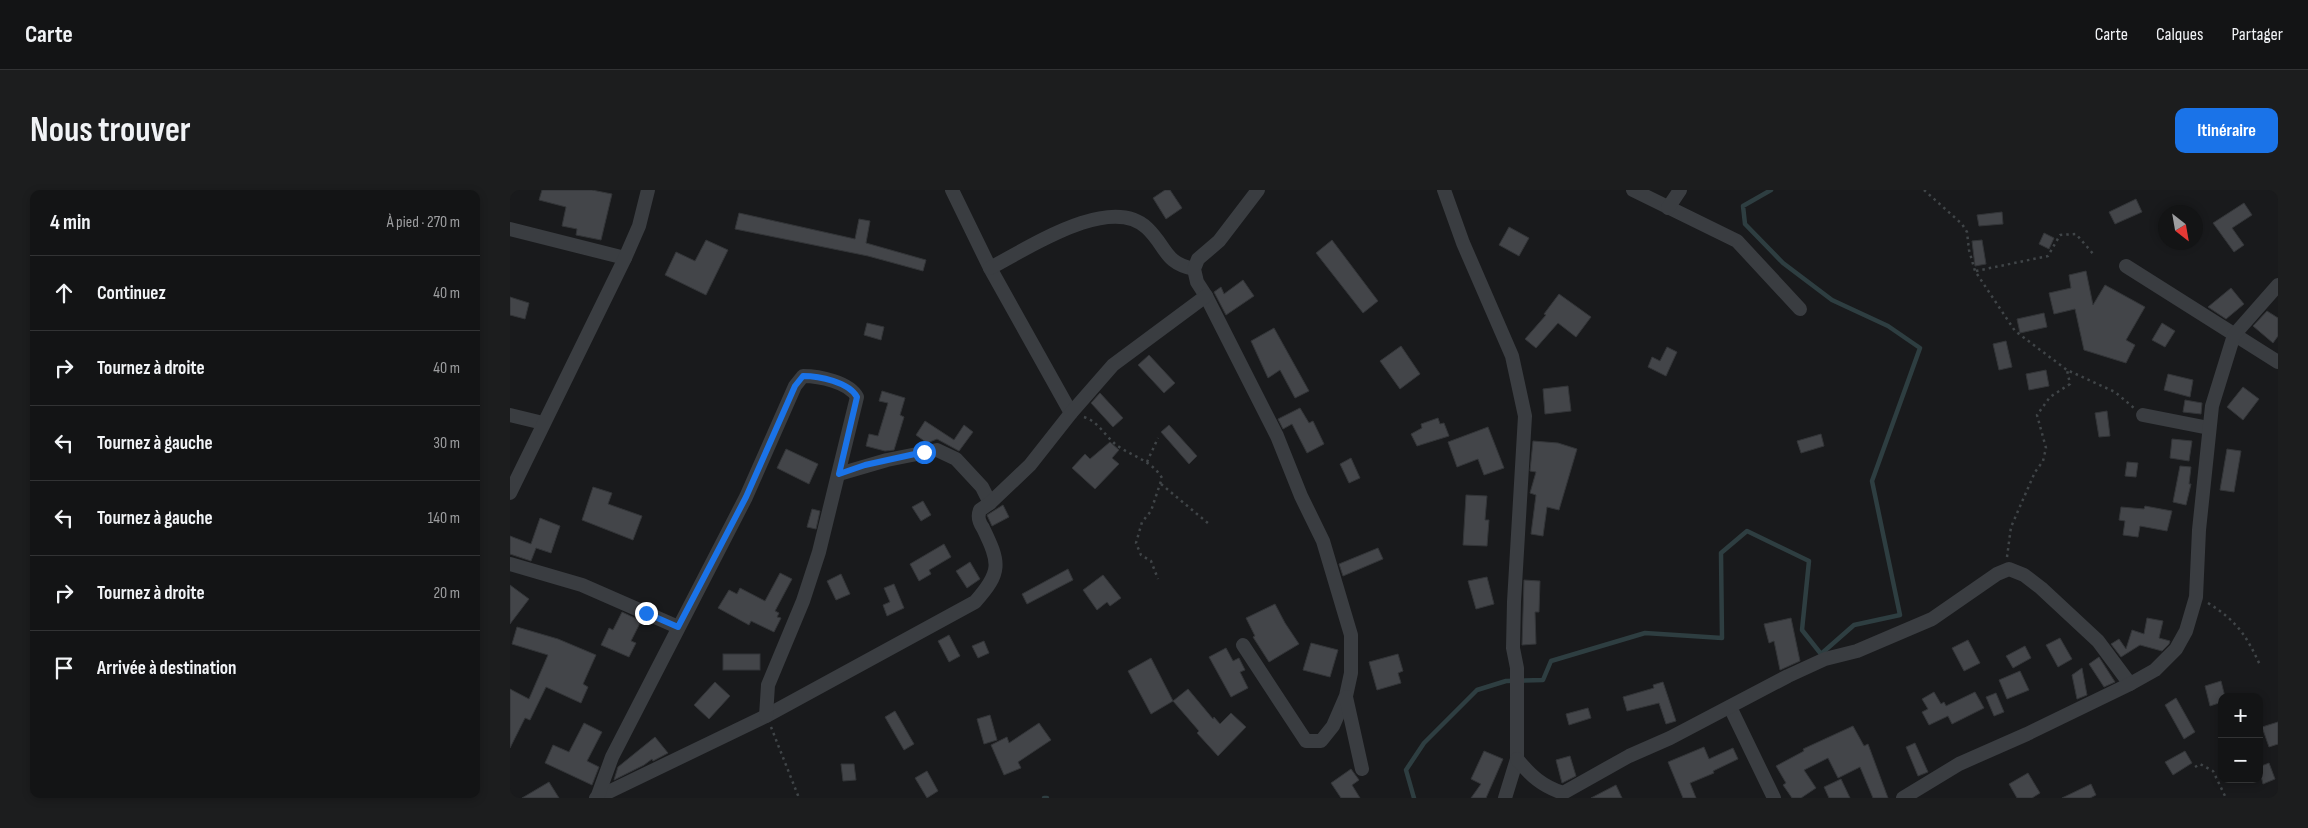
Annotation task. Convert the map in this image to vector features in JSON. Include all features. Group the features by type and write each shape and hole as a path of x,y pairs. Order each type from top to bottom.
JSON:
{"street":[{"path":"510,493 626,258 639,226 648,190"},
{"path":"952,190 990,268 1071,413"},
{"path":"1243,645 1306,741 1321,741 1333,726 1346,696 1351,673 1352,636 1323,541 1301,496 1277,436 1206,296 1197,282 1194,270 1198,259 1219,241 1258,190"},
{"path":"1444,190 1463,243 1512,356 1525,416 1514,602 1513,648 1517,668 1517,759 1505,798"},
{"path":"1633,190 1737,241 1800,309"},
{"path":"1668,208 1680,190"},
{"path":"990,268 1085,220 1122,217 1140,222 1149,230 1175,264 1194,270"},
{"path":"510,229 626,258"},
{"path":"2126,266 2278,362"},
{"path":"1903,798 1959,764 2130,684 2155,670 2176,649 2186,630 2196,597 2199,530 2212,406 2234,334 2278,285"},
{"path":"596,798 766,716 975,602 988,587 996,566 996,555 978,519 980,510 1030,465 1071,413 1113,365 1206,296"},
{"path":"596,798 612,757 746,497 795,386 803,376 810,376 848,386 857,397 819,552 803,601 768,685 766,716"},
{"path":"510,415 544,423"},
{"path":"2144,415 2209,428"},
{"path":"839,474 887,460 937,450 956,459 982,487 990,503"},
{"path":"510,564 582,585 678,627"},
{"path":"1517,759 1531,776 1547,788 1563,793 1629,756 1670,738 1825,659 1857,651 1932,619 1996,574 2009,568 2024,574 2098,640 2130,684"},
{"path":"1346,696 1362,769"},
{"path":"1730,706 1774,798"}],"path":[{"path":"1924,190 1962,224 1967,232 1969,250 1975,272 2016,331 2067,370 2114,392 2144,415"},
{"path":"1975,272 2048,256 2060,235 2076,234 2095,256"},
{"path":"2009,568 2006,553 2011,527 2035,472 2043,461 2046,448 2037,415 2050,397 2070,384 2067,370"},
{"path":"1071,413 1091,419 1115,444 1147,462 1162,478 1151,511 1142,522 1136,543 1141,555 1151,561 1158,579"},
{"path":"1147,462 1158,438"},
{"path":"1161,484 1209,524"},
{"path":"2196,597 2221,611 2240,628 2248,638 2260,665"},
{"path":"766,716 799,798"},
{"path":"2195,767 2200,764 2213,771 2226,798"}],"building":[{"path":"542,190 592,190 612,194 601,240 576,235 577,229 562,226 566,207 539,200"},
{"path":"1165,190 1170,190 1182,208 1166,219 1153,198"},
{"path":"2136,199 2142,212 2115,224 2109,212"},
{"path":"2244,203 2252,215 2232,228 2244,245 2234,252 2213,223"},
{"path":"2002,212 2003,224 1979,226 1977,215"},
{"path":"739,213 855,239 859,219 870,221 866,243 926,260 923,271 868,256 735,229"},
{"path":"1509,227 1529,238 1519,256 1499,245"},
{"path":"2044,233 2054,238 2049,249 2039,244"},
{"path":"706,240 728,250 706,295 665,275 676,252 695,261"},
{"path":"1332,240 1378,301 1363,313 1316,253"},
{"path":"1982,240 1986,264 1975,266 1972,241"},
{"path":"2086,271 2093,305 2105,285 2145,307 2126,340 2135,345 2126,363 2084,350 2075,309 2054,314 2049,293 2071,288 2069,275"},
{"path":"1243,280 1254,296 1226,315 1214,292 1221,287 1224,294"},
{"path":"2231,288 2244,304 2226,319 2208,307"},
{"path":"1559,294 1591,317 1576,337 1558,323 1536,348 1525,339 1546,315 1544,314"},
{"path":"510,297 529,303 525,319 510,315"},
{"path":"2267,311 2278,318 2278,336 2273,343 2253,326"},
{"path":"2044,313 2047,327 2020,333 2017,319"},
{"path":"867,323 884,327 881,340 864,335"},
{"path":"2162,323 2175,331 2165,347 2152,340"},
{"path":"1274,328 1309,391 1295,398 1280,370 1268,378 1251,341"},
{"path":"2006,341 2012,367 1999,370 1993,344"},
{"path":"1401,346 1420,374 1400,389 1380,361"},
{"path":"1667,347 1677,352 1666,376 1648,367 1652,357 1660,361"},
{"path":"1149,355 1175,383 1164,393 1138,365"},
{"path":"2046,370 2049,386 2029,390 2026,374"},
{"path":"2168,374 2193,380 2190,397 2164,390"},
{"path":"1568,386 1571,411 1545,414 1543,389"},
{"path":"2243,387 2259,399 2243,420 2227,407"},
{"path":"882,391 905,398 900,415 904,417 894,450 885,451 866,446 869,434 878,436 888,403 879,401"},
{"path":"1100,393 1123,418 1113,427 1091,403"},
{"path":"2185,400 2202,403 2201,414 2183,412"},
{"path":"1300,408 1309,423 1313,421 1324,444 1307,453 1292,424 1283,429 1278,419"},
{"path":"2107,411 2110,436 2099,437 2095,413"},
{"path":"1438,418 1440,424 1444,423 1449,436 1417,446 1411,434 1422,428 1421,424"},
{"path":"925,421 954,440 964,425 973,432 959,451 937,439 927,443 916,435"},
{"path":"1169,425 1197,456 1189,464 1161,432"},
{"path":"1488,427 1504,468 1484,475 1478,459 1457,467 1448,442"},
{"path":"1821,434 1824,446 1801,453 1797,441"},
{"path":"2172,439 2192,441 2189,461 2170,458"},
{"path":"1533,441 1558,443 1577,449 1559,510 1547,507 1543,536 1531,534 1536,495 1530,493 1536,472 1530,471"},
{"path":"1110,442 1119,450 1112,458 1119,464 1095,489 1072,468 1085,454 1090,459"},
{"path":"786,449 818,464 809,484 777,468"},
{"path":"2227,449 2241,451 2234,492 2220,490"},
{"path":"1351,458 1360,478 1349,483 1340,464"},
{"path":"2127,462 2138,463 2136,477 2125,476"},
{"path":"2180,466 2191,467 2189,484 2191,484 2186,505 2173,502"},
{"path":"593,487 612,493 608,504 642,516 633,540 582,520"},
{"path":"1466,495 1487,496 1485,520 1489,520 1487,546 1463,545"},
{"path":"923,501 931,515 921,521 912,507"},
{"path":"1003,505 1009,517 992,526 987,515"},
{"path":"2145,506 2172,511 2167,531 2140,526 2138,537 2123,535 2125,521 2119,520 2121,507 2144,509"},
{"path":"812,509 820,511 816,529 807,527"},
{"path":"540,518 560,526 551,553 536,548 531,561 510,554 510,536 531,544"},
{"path":"944,544 951,557 929,570 931,574 919,581 910,564"},
{"path":"1378,548 1383,559 1343,576 1339,564"},
{"path":"970,562 980,579 967,588 956,571"},
{"path":"1068,569 1073,580 1027,604 1022,594"},
{"path":"780,573 792,579 775,611 779,613 777,617 781,618 774,632 751,621 749,625 718,608 729,590 737,594 740,588 765,601"},
{"path":"841,574 850,594 836,600 827,581"},
{"path":"1103,575 1121,598 1110,606 1107,602 1097,610 1083,590"},
{"path":"1487,577 1494,604 1476,609 1468,581"},
{"path":"1524,580 1540,581 1539,612 1535,612 1536,644 1522,645"},
{"path":"894,584 904,608 887,616 883,605 890,602 884,588"},
{"path":"510,585 529,599 510,624"},
{"path":"1275,604 1299,644 1269,662 1253,637 1255,636 1246,618"},
{"path":"622,612 641,621 631,641 636,643 629,657 601,645 609,628 613,630"},
{"path":"1791,618 1800,661 1780,670 1774,641 1769,643 1764,624"},
{"path":"2147,618 2163,621 2159,638 2170,641 2169,644 2162,651 2140,645 2121,657 2111,644 2119,639 2126,649 2132,630 2144,634"},
{"path":"517,627 558,639 596,655 583,684 588,687 581,703 546,687 530,720 525,718 510,748 510,689 529,699 548,655 512,644"},
{"path":"949,635 960,656 949,662 938,641"},
{"path":"2060,638 2072,659 2058,667 2046,645"},
{"path":"1968,640 1980,663 1964,671 1952,648"},
{"path":"984,641 989,653 978,658 972,646"},
{"path":"1311,643 1338,650 1330,677 1303,670"},
{"path":"2025,646 2031,658 2013,668 2006,656"},
{"path":"1226,648 1233,661 1239,658 1245,670 1240,672 1248,688 1231,697 1209,657"},
{"path":"723,654 760,654 760,670 723,670"},
{"path":"1398,654 1403,671 1398,673 1401,683 1377,690 1369,662"},
{"path":"2099,657 2115,682 2104,687 2089,664"},
{"path":"1151,658 1173,701 1151,714 1128,671"},
{"path":"2082,668 2087,695 2077,699 2072,675"},
{"path":"2020,671 2029,690 2007,699 1999,680"},
{"path":"2221,681 2224,693 2218,693 2218,703 2210,706 2205,686"},
{"path":"715,682 730,696 709,719 694,705"},
{"path":"1663,682 1676,721 1666,724 1659,703 1627,711 1623,697 1654,688 1653,685"},
{"path":"1188,689 1213,719 1214,717 1220,724 1231,713 1246,727 1218,756 1197,733 1199,731 1173,701"},
{"path":"1934,692 1941,704 1944,702 1946,706 1975,692 1984,708 1952,724 1948,716 1929,725 1922,712 1928,709 1922,699"},
{"path":"1996,693 2004,712 1994,716 1986,697"},
{"path":"2176,698 2195,732 2184,739 2165,705"},
{"path":"1588,708 1591,718 1569,725 1566,714"},
{"path":"895,711 914,744 904,750 885,717"},
{"path":"990,715 997,740 984,744 977,719"},
{"path":"2278,722 2278,744 2269,747 2263,727"},
{"path":"584,723 602,732 587,761 599,767 592,785 545,763 553,745 569,752"},
{"path":"1039,723 1051,740 1018,762 1021,768 1004,775 991,745 1007,737 1009,743"},
{"path":"1853,726 1864,746 1868,744 1888,798 1873,798 1860,767 1838,778 1828,758 1804,770 1816,788 1801,798 1792,798 1783,785 1786,783 1776,766 1804,751 1803,749"},
{"path":"655,737 668,753 653,761 652,759 614,780 618,767"},
{"path":"1915,743 1928,772 1918,776 1906,747"},
{"path":"1704,747 1709,759 1733,748 1738,759 1713,771 1714,773 1690,783 1696,798 1683,798 1668,762"},
{"path":"1484,751 1503,759 1486,798 1471,798 1481,784 1471,779"},
{"path":"2185,751 2192,763 2173,775 2165,762"},
{"path":"1570,756 1576,776 1562,783 1556,760"},
{"path":"2269,763 2275,779 2263,784 2263,783 2263,765"},
{"path":"841,764 854,764 856,780 843,781"},
{"path":"1351,769 1359,780 1352,785 1360,798 1341,798 1331,783"},
{"path":"927,771 938,791 927,798 915,778"},
{"path":"2028,773 2040,793 2032,798 2017,798 2009,784"},
{"path":"1841,779 1850,798 1829,798 1824,787"},
{"path":"549,782 559,798 522,798"},
{"path":"2091,784 2096,795 2090,798 2062,798"},
{"path":"1616,785 1622,798 1591,798"}],"waterway":[{"path":"1414,798 1406,770 1424,743 1477,690 1506,681 1543,680 1551,661 1645,633 1722,638 1721,553 1747,531 1809,561 1802,630 1821,654 1854,625 1900,615 1872,481 1920,348 1888,326 1832,300 1783,263 1745,224 1743,206 1771,190"}],"route":[{"path":"646,613 678,627 746,497 795,386 803,376 810,376 848,386 854,390 857,397 839,474 865,465 924,452"}]}
